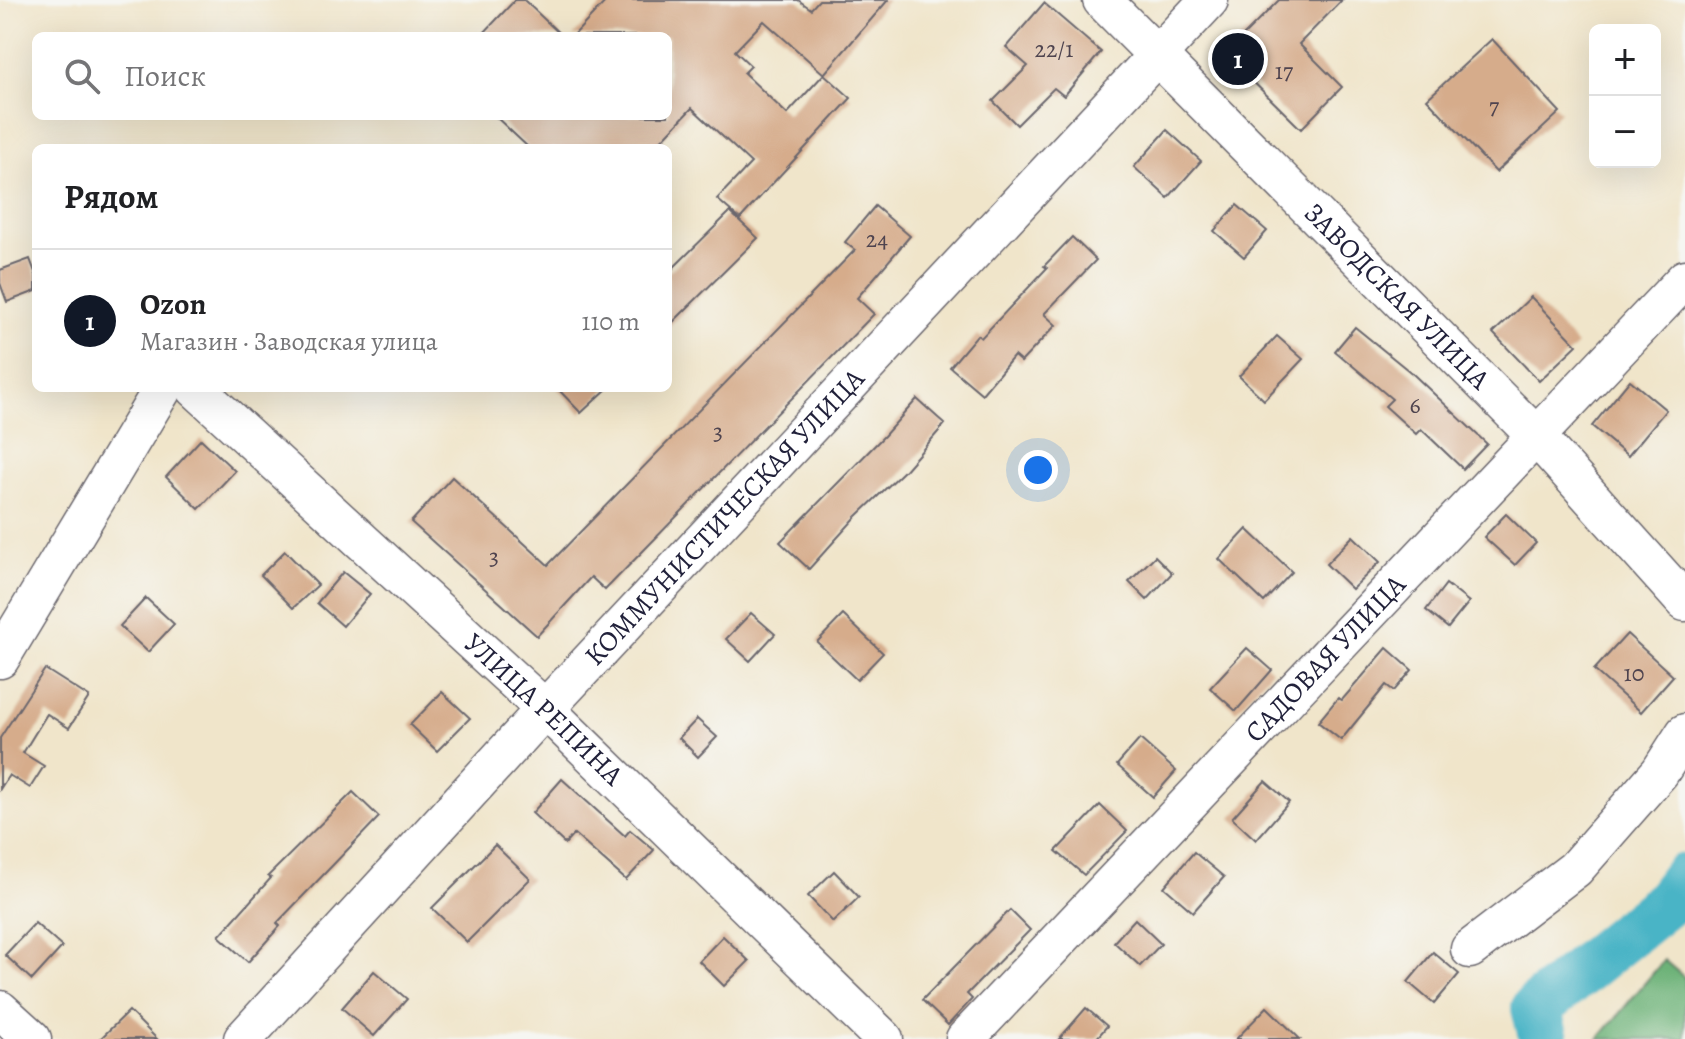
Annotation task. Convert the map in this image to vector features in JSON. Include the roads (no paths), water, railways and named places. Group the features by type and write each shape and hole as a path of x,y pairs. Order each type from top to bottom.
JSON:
{"street":[{"name":"ЗАВОДСКАЯ УЛИЦА","path":"1102,0 1535,435 1685,602"},
{"name":"КОММУНИСТИЧЕСКАЯ УЛИЦА","path":"243,1039 545,709 1209,0"},
{"name":"САДОВАЯ УЛИЦА","path":"965,1039 1685,279"},
{"path":"0,659 161,392"},
{"name":"УЛИЦА РЕПИНА","path":"199,392 545,709 884,1039"},
{"path":"1470,949 1575,869 1660,772 1685,733"},
{"path":"0,1010 32,1039"}],"waterway":[{"path":"1544,1039 1536,1008 1668,901 1685,878"}],"place":[{"name":"Ozon","path":"1238,59"}]}
